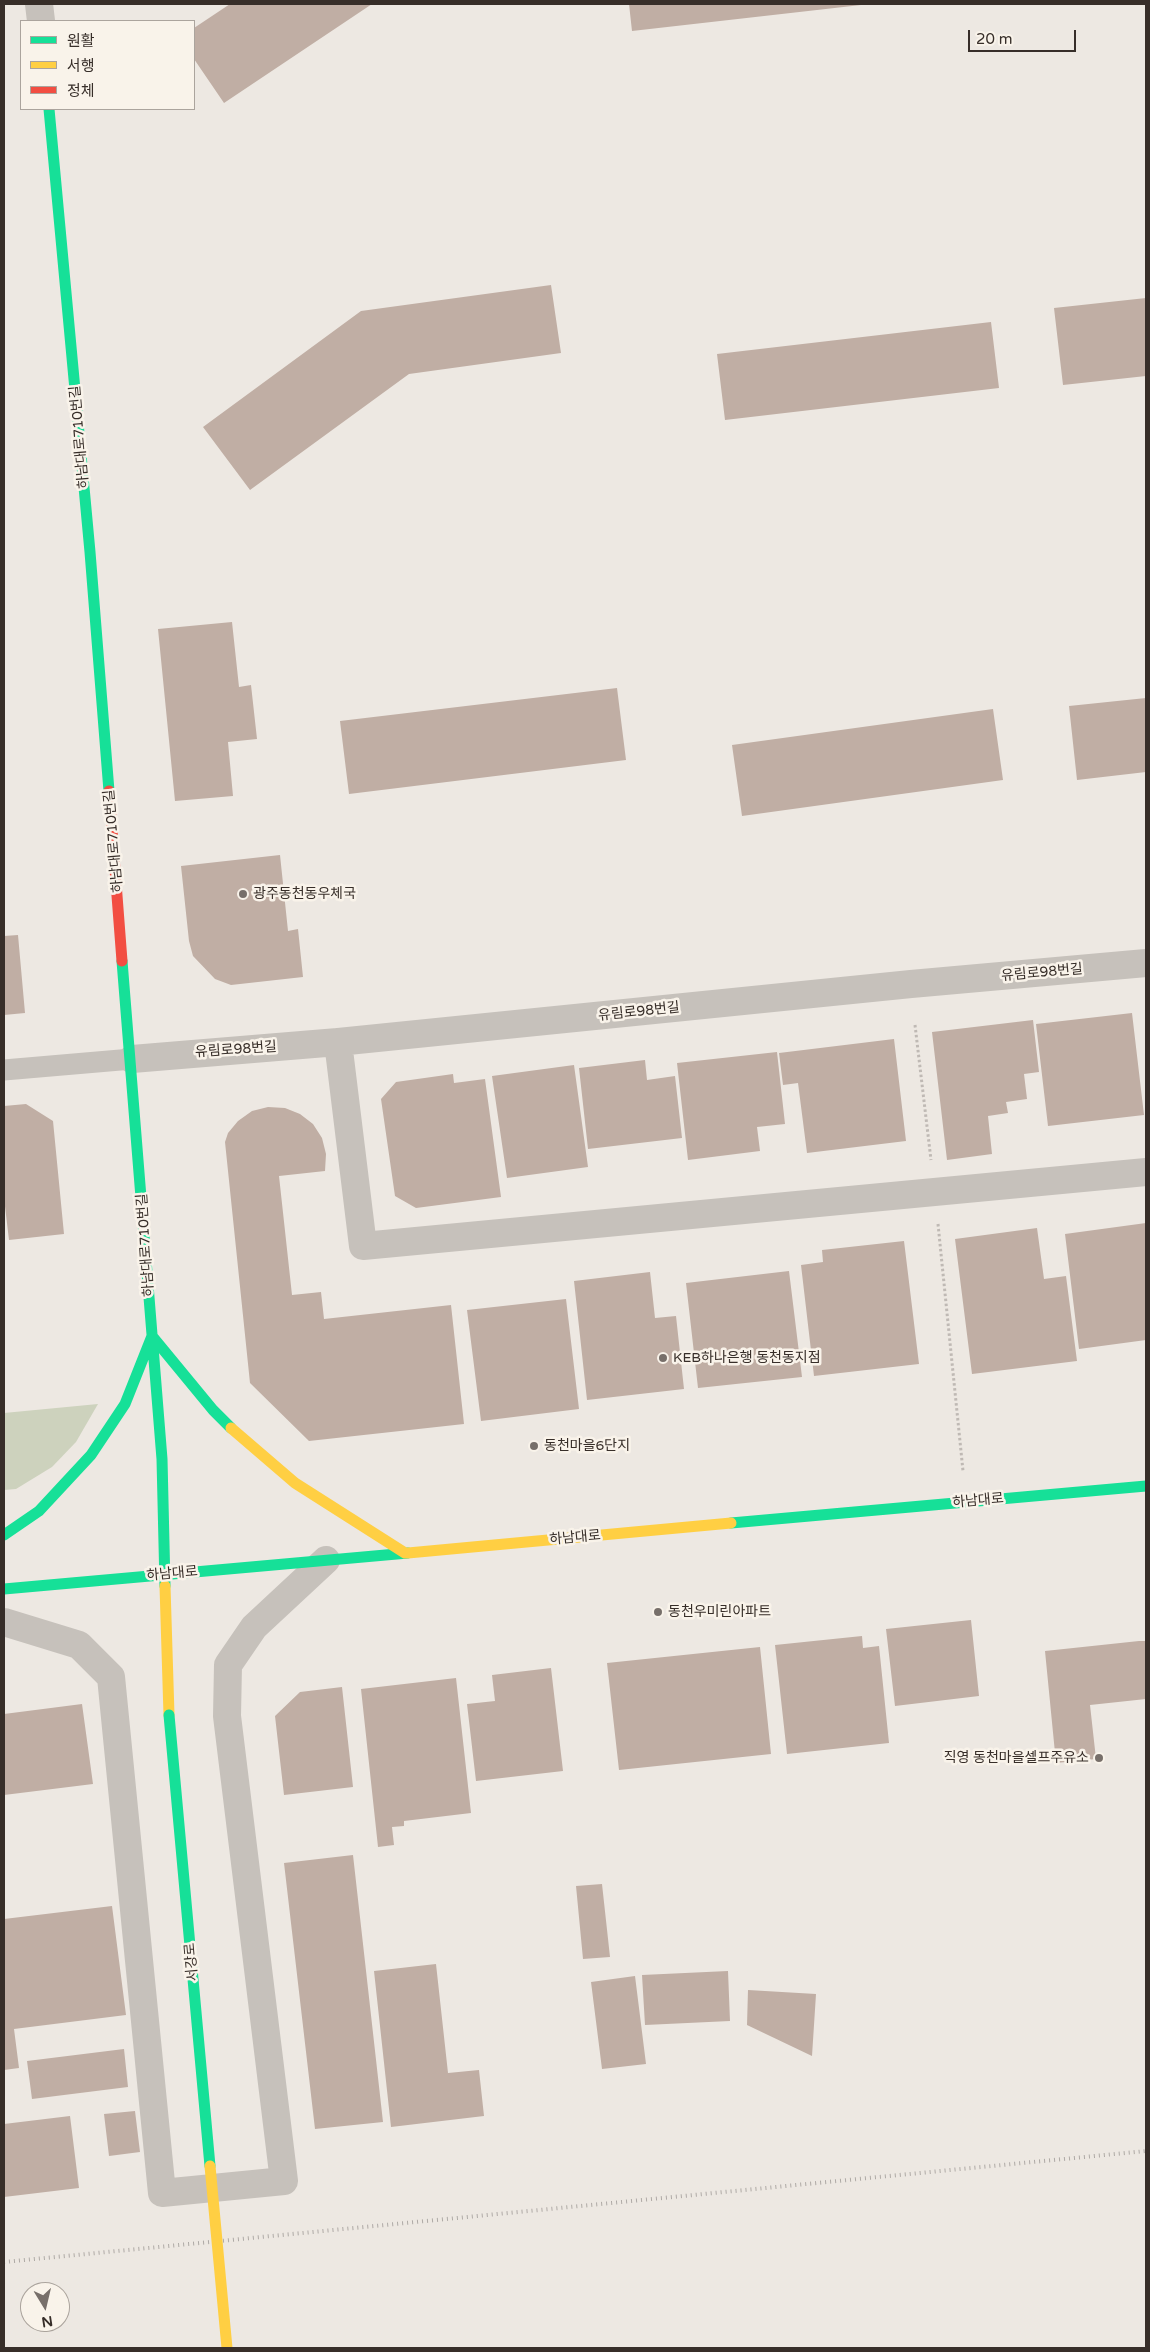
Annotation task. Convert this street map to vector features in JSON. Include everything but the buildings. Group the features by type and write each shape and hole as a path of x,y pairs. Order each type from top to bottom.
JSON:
{"main road":[{"name":"하남대로710번길","path":"49,110 90,552 132,1059 162,1460 166,1574"},
{"path":"4,1535 39,1511 91,1455 125,1404 152,1336 213,1410 251,1447 295,1483 405,1553"},
{"name":"하남대로","path":"4,1590 1146,1486"},
{"name":"서강로","path":"166,1574 169,1715 228,2348"}],"street":[{"path":"39,4 41,20"},
{"name":"유림로98번길","path":"132,1059 338,1042 911,984 1146,964"},
{"path":"338,1042 363,1246 1146,1172"},
{"path":"4,1622 79,1645 112,1677 162,2194 284,2181 227,1716 228,1665 254,1627 326,1560"}],"lane":[{"path":"4,1070 132,1059"}],"path":[{"path":"915,1024 935,1192 966,1502"}],"green space":[{"path":"98,1404 76,1442 52,1467 16,1489 4,1490 4,1413"}],"railway":[{"path":"4,2262 1146,2151"}],"traffic: fast":[{"path":"49,110 90,552 109,791"},
{"path":"122,961 162,1459 165,1586"},
{"path":"4,1535 39,1511 91,1455 125,1404 152,1336 213,1410 231,1428"},
{"path":"731,1523 1146,1486"},
{"path":"4,1589 408,1553"},
{"path":"169,1715 210,2166"}],"traffic: slow":[{"path":"231,1428 295,1483 405,1553"},
{"path":"408,1553 731,1523"},
{"path":"165,1586 169,1715"},
{"path":"210,2166 227,2348"}],"traffic: jam":[{"path":"109,791 122,961"}],"place":[{"name":"광주동천동우체국","path":"243,894"},
{"name":"KEB하나은행 동천동지점","path":"663,1358"},
{"name":"동천마을6단지","path":"534,1446"},
{"name":"동천우미린아파트","path":"658,1612"},
{"name":"직영 동천마을셀프주유소","path":"1099,1758"}]}
